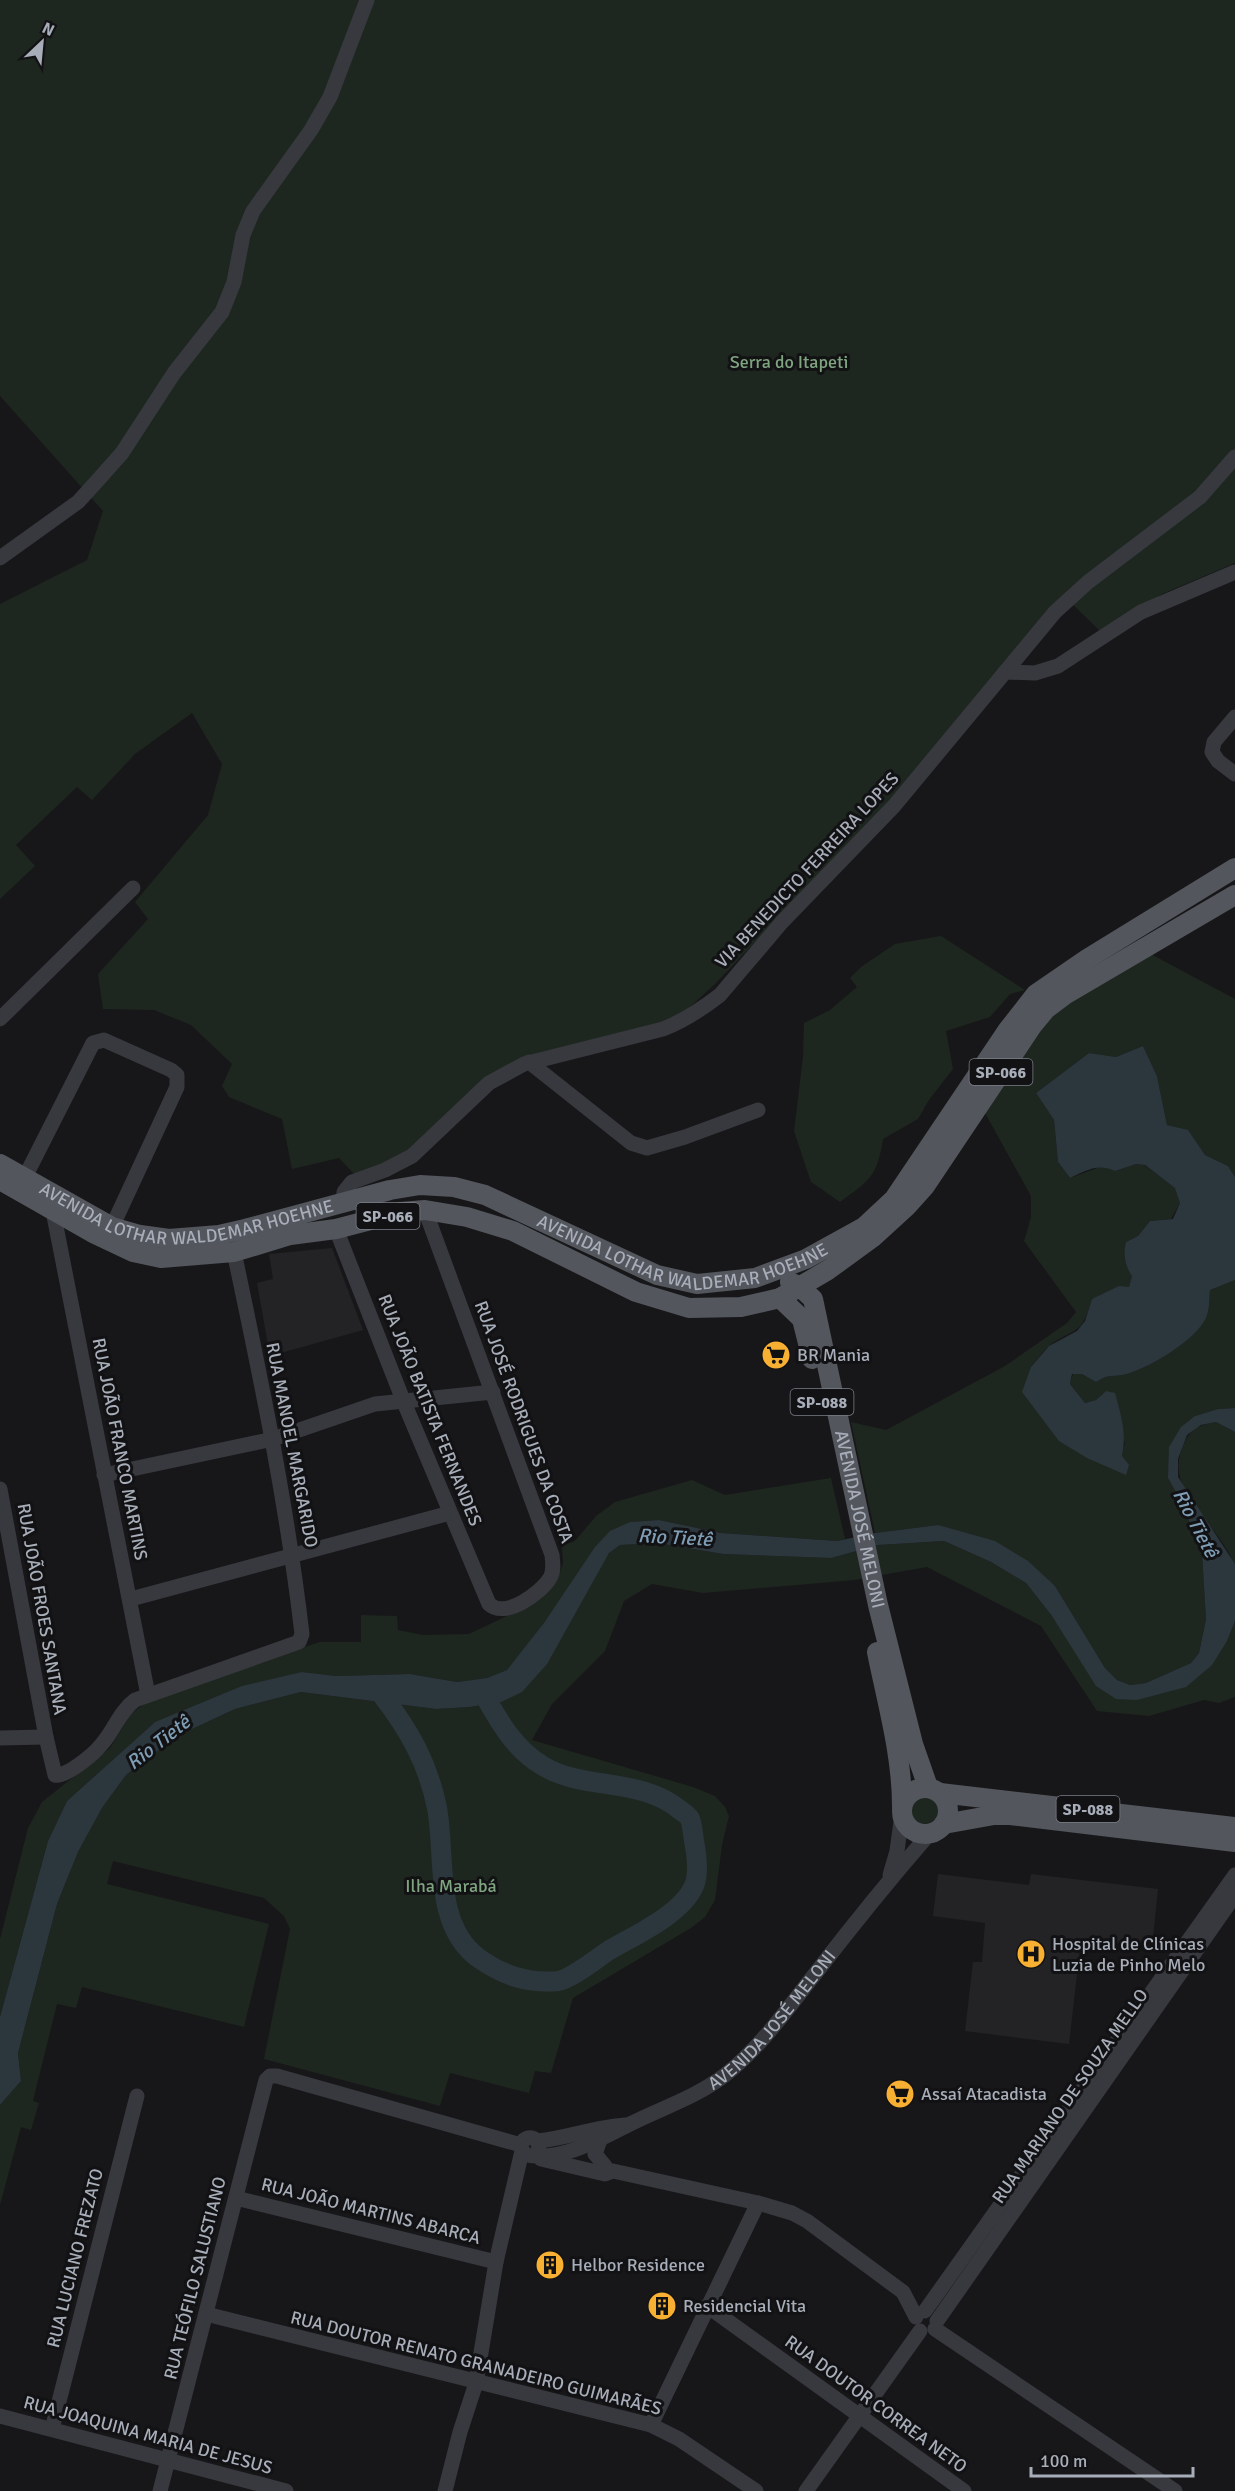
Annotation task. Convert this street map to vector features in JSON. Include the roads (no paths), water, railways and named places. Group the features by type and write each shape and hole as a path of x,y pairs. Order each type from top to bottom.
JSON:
{"main road":[{"name":"AVENIDA LOTHAR WALDEMAR HOEHNE","path":"0,1164 111,1227 140,1236 169,1239 219,1235 284,1221 390,1190 420,1185 454,1186 485,1195 657,1275 698,1284 755,1278 806,1259 864,1227 894,1199 1007,1031 1036,994 1087,959 1235,868"},
{"name":"AVENIDA LOTHAR WALDEMAR HOEHNE","path":"0,1180 53,1212 133,1252 161,1258 234,1252 290,1235 336,1230 401,1212 425,1210 467,1217 513,1231 636,1292 665,1303 689,1308 724,1308 755,1304 780,1298 800,1287 872,1238 907,1206 925,1186 1046,1009 1088,980 1235,895"},
{"path":"768,1273 800,1287"},
{"name":"AVENIDA JOSÉ MELONI","path":"800,1287 813,1299 872,1604 901,1776 902,1810"},
{"name":"AVENIDA JOSÉ MELONI","path":"780,1298 802,1319 853,1512"},
{"name":"AVENIDA JOSÉ MELONI","path":"872,1604 913,1744 934,1790"},
{"path":"934,1790 914,1790 904,1799 902,1810 904,1821 915,1832 937,1829"},
{"name":"SP-088","path":"934,1790 1235,1827"},
{"name":"SP-088","path":"934,1790 945,1798 948,1811 937,1829"},
{"name":"SP-088","path":"937,1829 994,1815 1010,1815 1235,1842"}],"street":[{"path":"0,558 78,502 98,480 122,453 174,373 222,312 234,282 243,235 253,211 311,130 330,98 367,0"},
{"name":"VIA BENEDICTO FERREIRA LOPES","path":"344,1203 344,1192 352,1182 385,1170 411,1156 489,1083 507,1071 529,1062 563,1056 663,1029 684,1020 720,995 782,922 894,806 1055,612 1076,593 1200,497 1235,458"},
{"path":"1005,672 1035,673 1058,666 1141,612 1235,572"},
{"path":"1235,717 1214,742 1212,752 1218,761 1235,774"},
{"path":"0,1019 134,888"},
{"path":"24,1179 93,1043 104,1040 171,1070 177,1075 177,1087 111,1227"},
{"path":"529,1062 631,1143 646,1148 685,1137 758,1110"},
{"name":"RUA JOSÉ RODRIGUES DA COSTA","path":"425,1210 493,1392 553,1563 549,1579 535,1593 505,1609 499,1610 489,1604"},
{"name":"RUA JOÃO FRANCO MARTINS","path":"53,1212 104,1475 131,1599 148,1695"},
{"name":"RUA JOÃO BATISTA FERNANDES","path":"336,1230 489,1604"},
{"name":"RUA MANOEL MARGARIDO","path":"148,1695 296,1644 301,1640 293,1554 273,1439 234,1252"},
{"path":"104,1475 273,1439 375,1404 493,1392"},
{"name":"RUA JOÃO FROES SANTANA","path":"1,1498 54,1773 58,1776 64,1775 97,1750 127,1706 148,1695"},
{"path":"131,1599 450,1513"},
{"path":"0,1738 46,1737"},
{"name":"AVENIDA JOSÉ MELONI","path":"888,1881 897,1851 902,1810"},
{"name":"AVENIDA JOSÉ MELONI","path":"628,2125 681,2102 708,2087 739,2063 769,2033 888,1881 937,1829"},
{"name":"RUA MARIANO DE SOUZA MELLO","path":"926,2322 1235,1875"},
{"name":"RUA MARIANO DE SOUZA MELLO","path":"858,2415 1235,1895"},
{"name":"RUA TEÓFILO SALUSTIANO","path":"160,2491 236,2198 262,2087 270,2076 288,2079 529,2151"},
{"name":"RUA LUCIANO FREZATO","path":"52,2429 137,2096"},
{"path":"566,2144 600,2140 628,2125"},
{"path":"529,2151 551,2156 566,2144 605,2126 628,2125"},
{"path":"600,2140 595,2154 609,2168"},
{"path":"566,2144 579,2158 609,2168 758,2203 792,2213 807,2221 903,2292 926,2322 1175,2491"},
{"path":"529,2151 605,2174 609,2168"},
{"path":"445,2491 460,2432 476,2383 495,2262 516,2182 529,2151"},
{"name":"RUA JOÃO MARTINS ABARCA","path":"236,2198 495,2262"},
{"path":"651,2425 758,2203"},
{"name":"RUA DOUTOR CORREA NETO","path":"707,2306 964,2491"},
{"name":"RUA DOUTOR RENATO GRANADEIRO GUIMARÃES","path":"206,2314 651,2425 679,2439 756,2491"},
{"path":"806,2491 858,2415"},
{"name":"RUA JOAQUINA MARIA DE JESUS","path":"0,2416 286,2491"}],"water":[{"path":"1143,1046 1157,1076 1167,1125 1188,1130 1205,1155 1228,1166 1235,1177 1235,1280 1210,1290 1208,1311 1201,1326 1182,1344 1157,1361 1132,1372 1107,1377 1096,1382 1082,1374 1072,1374 1070,1384 1085,1403 1096,1400 1106,1391 1115,1393 1124,1432 1122,1456 1129,1465 1126,1475 1087,1458 1059,1441 1022,1392 1031,1367 1049,1346 1077,1331 1085,1321 1092,1299 1119,1286 1129,1287 1132,1276 1125,1260 1126,1242 1138,1236 1150,1221 1173,1219 1180,1203 1175,1188 1145,1165 1136,1164 1115,1171 1092,1168 1070,1178 1058,1162 1054,1120 1036,1093 1089,1053 1116,1057"},
{"name":"Rio Tietê","path":"1235,1408 1235,1432 1216,1422 1201,1425 1187,1435 1178,1459 1178,1477 1235,1564 1235,1621 1227,1641 1212,1665 1186,1687 1137,1700 1116,1699 1096,1686 1052,1616 1026,1583 991,1562 944,1541 878,1545 831,1558 723,1554 658,1543 620,1545 609,1553 547,1664 522,1692 501,1702 436,1709 301,1692 235,1709 177,1736 126,1775 102,1808 78,1852 57,1904 18,2053 21,2081 0,2105 0,2017 48,1841 67,1801 155,1722 242,1686 302,1672 336,1676 410,1674 457,1682 487,1678 507,1670 544,1623 595,1547 610,1531 630,1522 659,1520 721,1533 837,1541 875,1533 938,1525 995,1541 1028,1561 1055,1586 1105,1668 1117,1680 1130,1685 1146,1683 1191,1663 1199,1653 1206,1619 1202,1553 1182,1503 1168,1478 1169,1447 1181,1427 1195,1416 1218,1409"}],"waterway":[{"path":"382,1695 409,1734 428,1776 437,1808 447,1907 453,1926 463,1943 477,1957 505,1973 536,1981 558,1981 576,1973 656,1923 679,1906 688,1896 696,1881 697,1871 691,1822 683,1812 665,1800 648,1793 559,1774 533,1760 517,1745 486,1698"}],"place":[{"name":"BR Mania","path":"776,1355"},
{"name":"Hospital de Clínicas Luzia de Pinho Melo","path":"1031,1954"},
{"name":"Assaí Atacadista","path":"900,2094"},
{"name":"Helbor Residence","path":"550,2265"},
{"name":"Residencial Vita","path":"662,2306"}],"park label":[{"name":"Serra do Itapeti","path":"789,362"},
{"name":"Ilha Marabá","path":"451,1886"}]}
